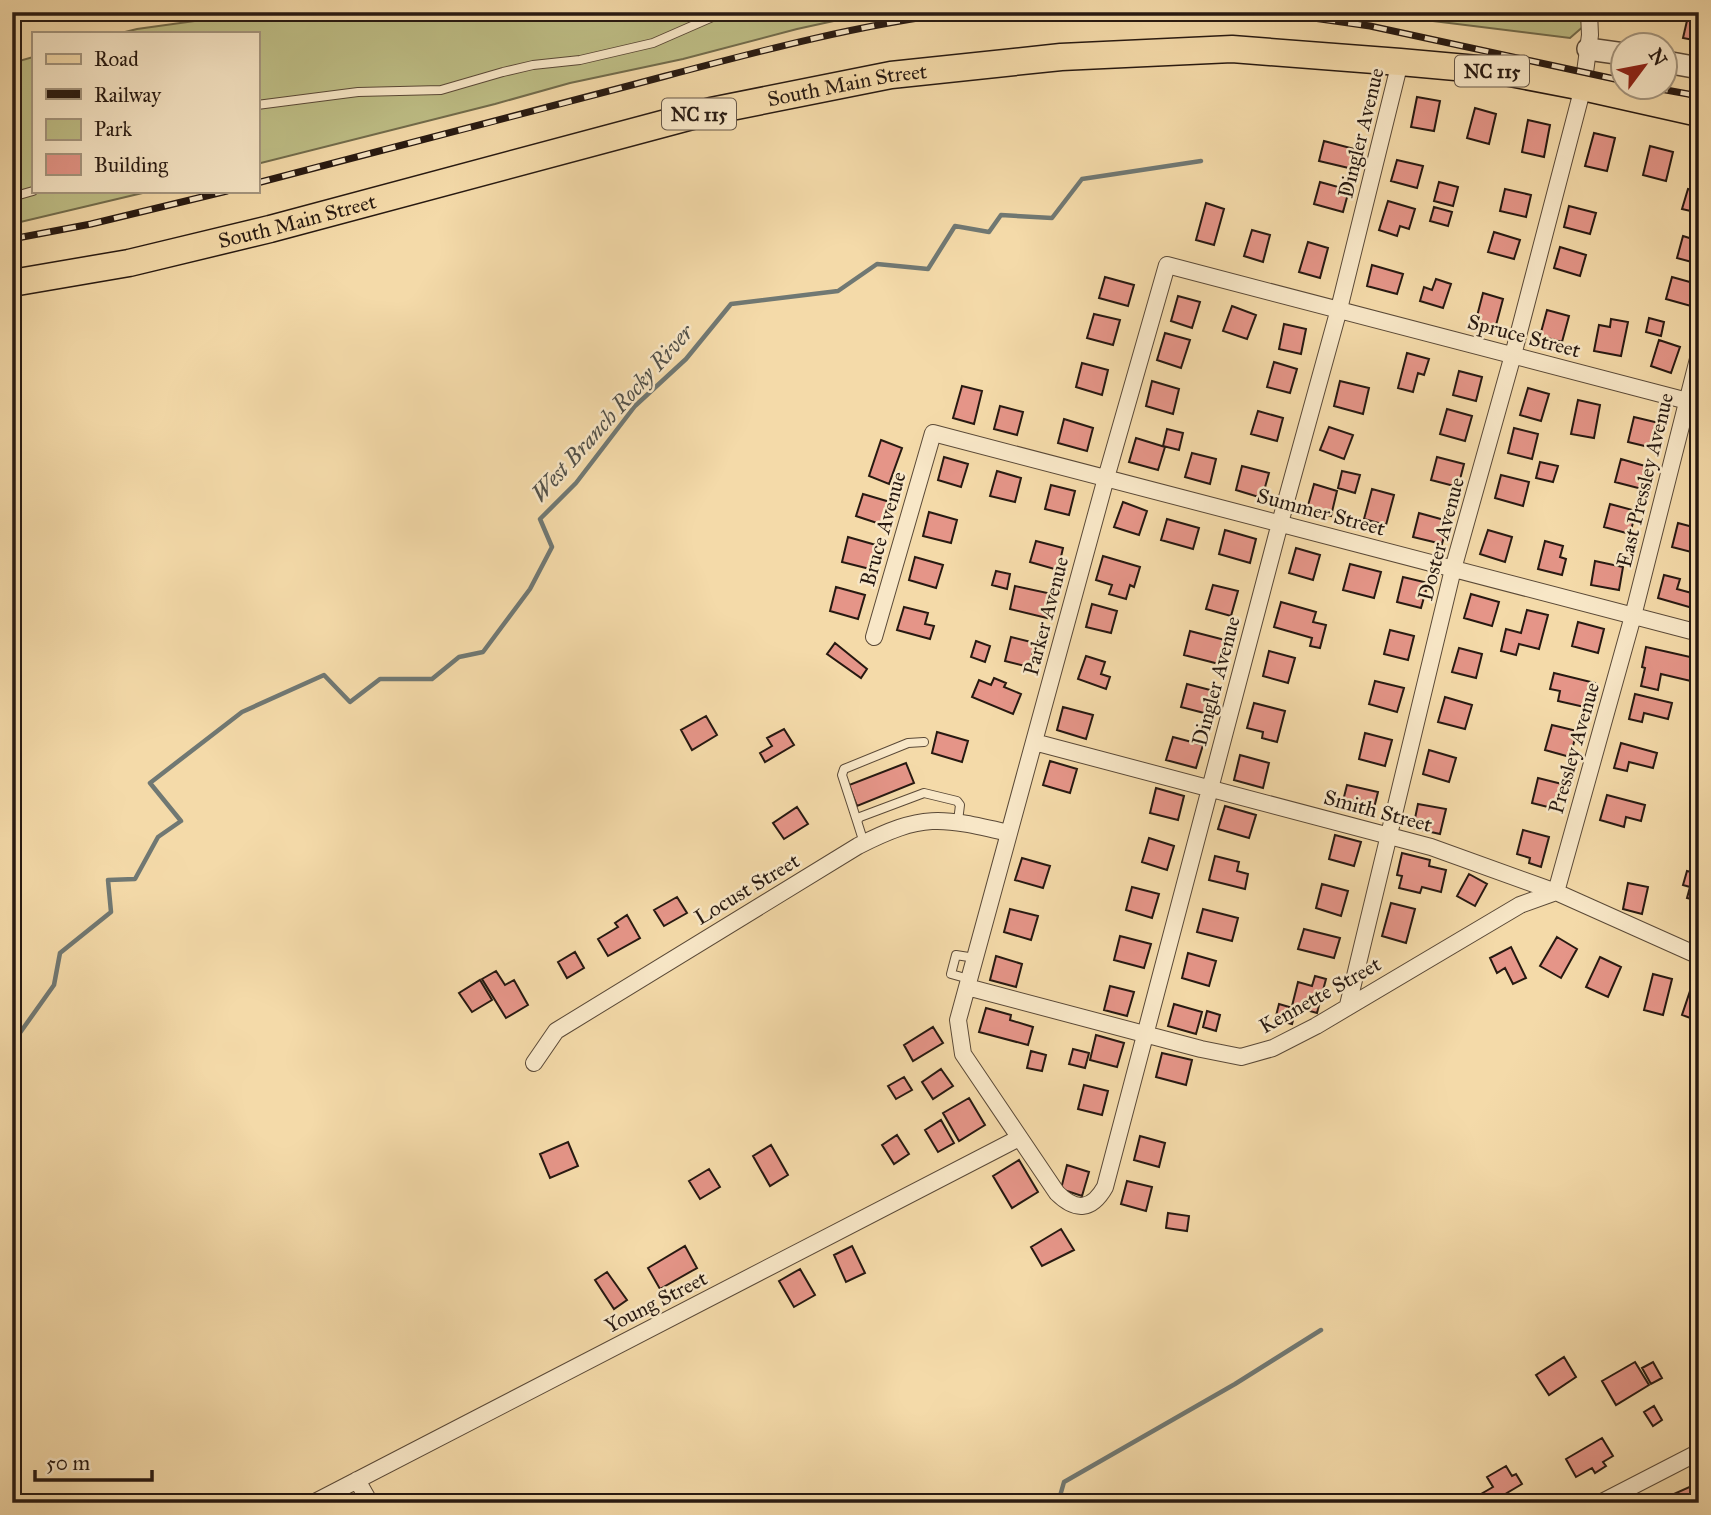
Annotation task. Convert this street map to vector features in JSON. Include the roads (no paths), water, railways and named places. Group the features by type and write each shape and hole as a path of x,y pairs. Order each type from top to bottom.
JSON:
{"main road":[{"name":"South Main Street","path":"12,283 142,260 270,229 711,111 891,75 1061,57 1232,49 1400,62 1500,71 1699,113"}],"street":[{"name":"Doster Avenue","path":"1348,1005 1454,569 1583,87 1589,12"},
{"path":"1588,49 1610,52"},
{"name":"Dingler Avenue","path":"1019,1138 1057,1193 1068,1204 1083,1207 1097,1200 1105,1187 1339,309 1400,62"},
{"path":"1680,65 1699,68"},
{"name":"Parker Avenue","path":"1019,1138 963,1054 958,1020 1167,265 1339,309"},
{"name":"Spruce Street","path":"1339,309 1692,402"},
{"name":"East Pressley Avenue","path":"1633,616 1692,402 1699,355"},
{"name":"Summer Street","path":"933,433 1699,633"},
{"name":"Bruce Avenue","path":"874,636 933,433"},
{"name":"Pressley Avenue","path":"1556,892 1633,616"},
{"name":"Smith Street","path":"1034,742 1431,847 1556,892 1699,956"},
{"name":"Locust Street","path":"534,1063 556,1031 864,843 892,829 926,820 958,821 1009,833"},
{"name":"Kennette Street","path":"968,983 1145,1034 1241,1057 1273,1048 1316,1026 1520,905 1556,892"},
{"name":"Young Street","path":"313,1503 1019,1138"},
{"path":"1600,1503 1699,1452"},
{"path":"357,1480 370,1503"}],"lane":[{"path":"259,105 358,92 440,90 513,70 580,60 653,43 724,12"},
{"path":"12,197 32,191"},
{"path":"864,843 842,775 844,769 908,743 924,742"},
{"path":"857,821 860,817 924,793 957,802 960,805 958,821"}],"waterway":[{"name":"West Branch Rocky River","path":"12,1044 54,985 60,953 111,912 108,880 135,879 158,837 181,821 150,783 242,712 324,675 350,702 380,679 432,679 459,657 483,652 530,589 552,547 540,519 576,483 635,406 686,359 731,304 838,291 877,264 928,269 955,226 989,232 1001,215 1052,218 1082,179 1201,161"},
{"path":"1058,1503 1064,1482 1235,1384 1321,1330"}],"railway":[{"path":"259,182 793,43 876,25 960,12"},
{"path":"1271,12 1370,26 1610,78"},
{"path":"1680,93 1699,96"},
{"path":"12,239 91,224 223,192"}]}
